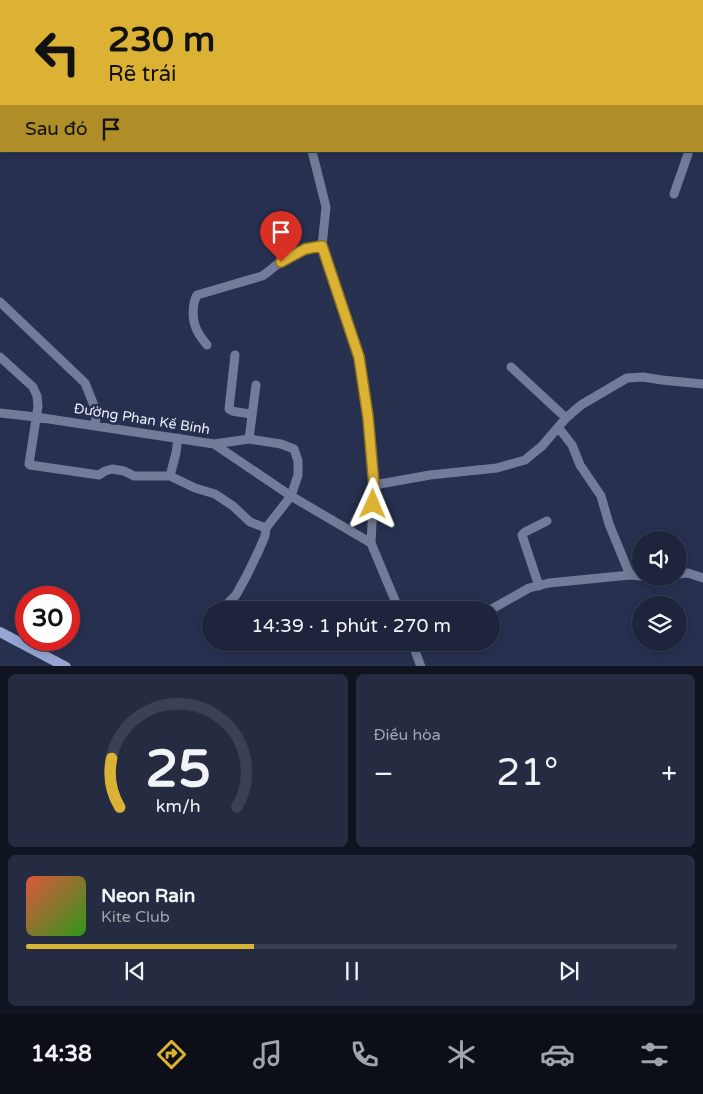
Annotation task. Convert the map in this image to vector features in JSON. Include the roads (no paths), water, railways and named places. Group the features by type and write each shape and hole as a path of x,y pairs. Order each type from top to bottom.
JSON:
{"street":[{"path":"312,152 326,208 322,246 359,357 368,417 374,485 371,543 395,601"},
{"path":"674,194 689,152"},
{"path":"207,345 195,327 193,306 197,295 262,276 296,253 305,249 322,246"},
{"path":"0,302 85,383 95,408 96,426"},
{"path":"235,355 229,409 232,412 246,412 251,415"},
{"path":"0,357 33,387 37,396 38,406 30,465 99,475 112,469 124,471 134,476 170,476 195,488 215,494 233,506 250,522 266,528"},
{"path":"511,368 566,418"},
{"path":"374,485 430,475 498,468 525,460 542,446 566,418 581,405 627,378 643,377 703,384"},
{"path":"249,439 256,385"},
{"name":"Đường Phan Kế Bính","path":"0,413 214,444 290,496 371,543"},
{"path":"500,604 529,588 548,584 630,575 609,524 601,496 580,465 572,445 558,427"},
{"path":"170,476 178,438"},
{"path":"214,444 249,439 281,444 294,449 298,461 298,475 290,496 266,528 260,550 236,595 230,601"},
{"path":"539,586 522,535 547,521"},
{"path":"687,573 703,578"},
{"path":"0,632 66,666"},
{"path":"415,651 421,666"}]}
